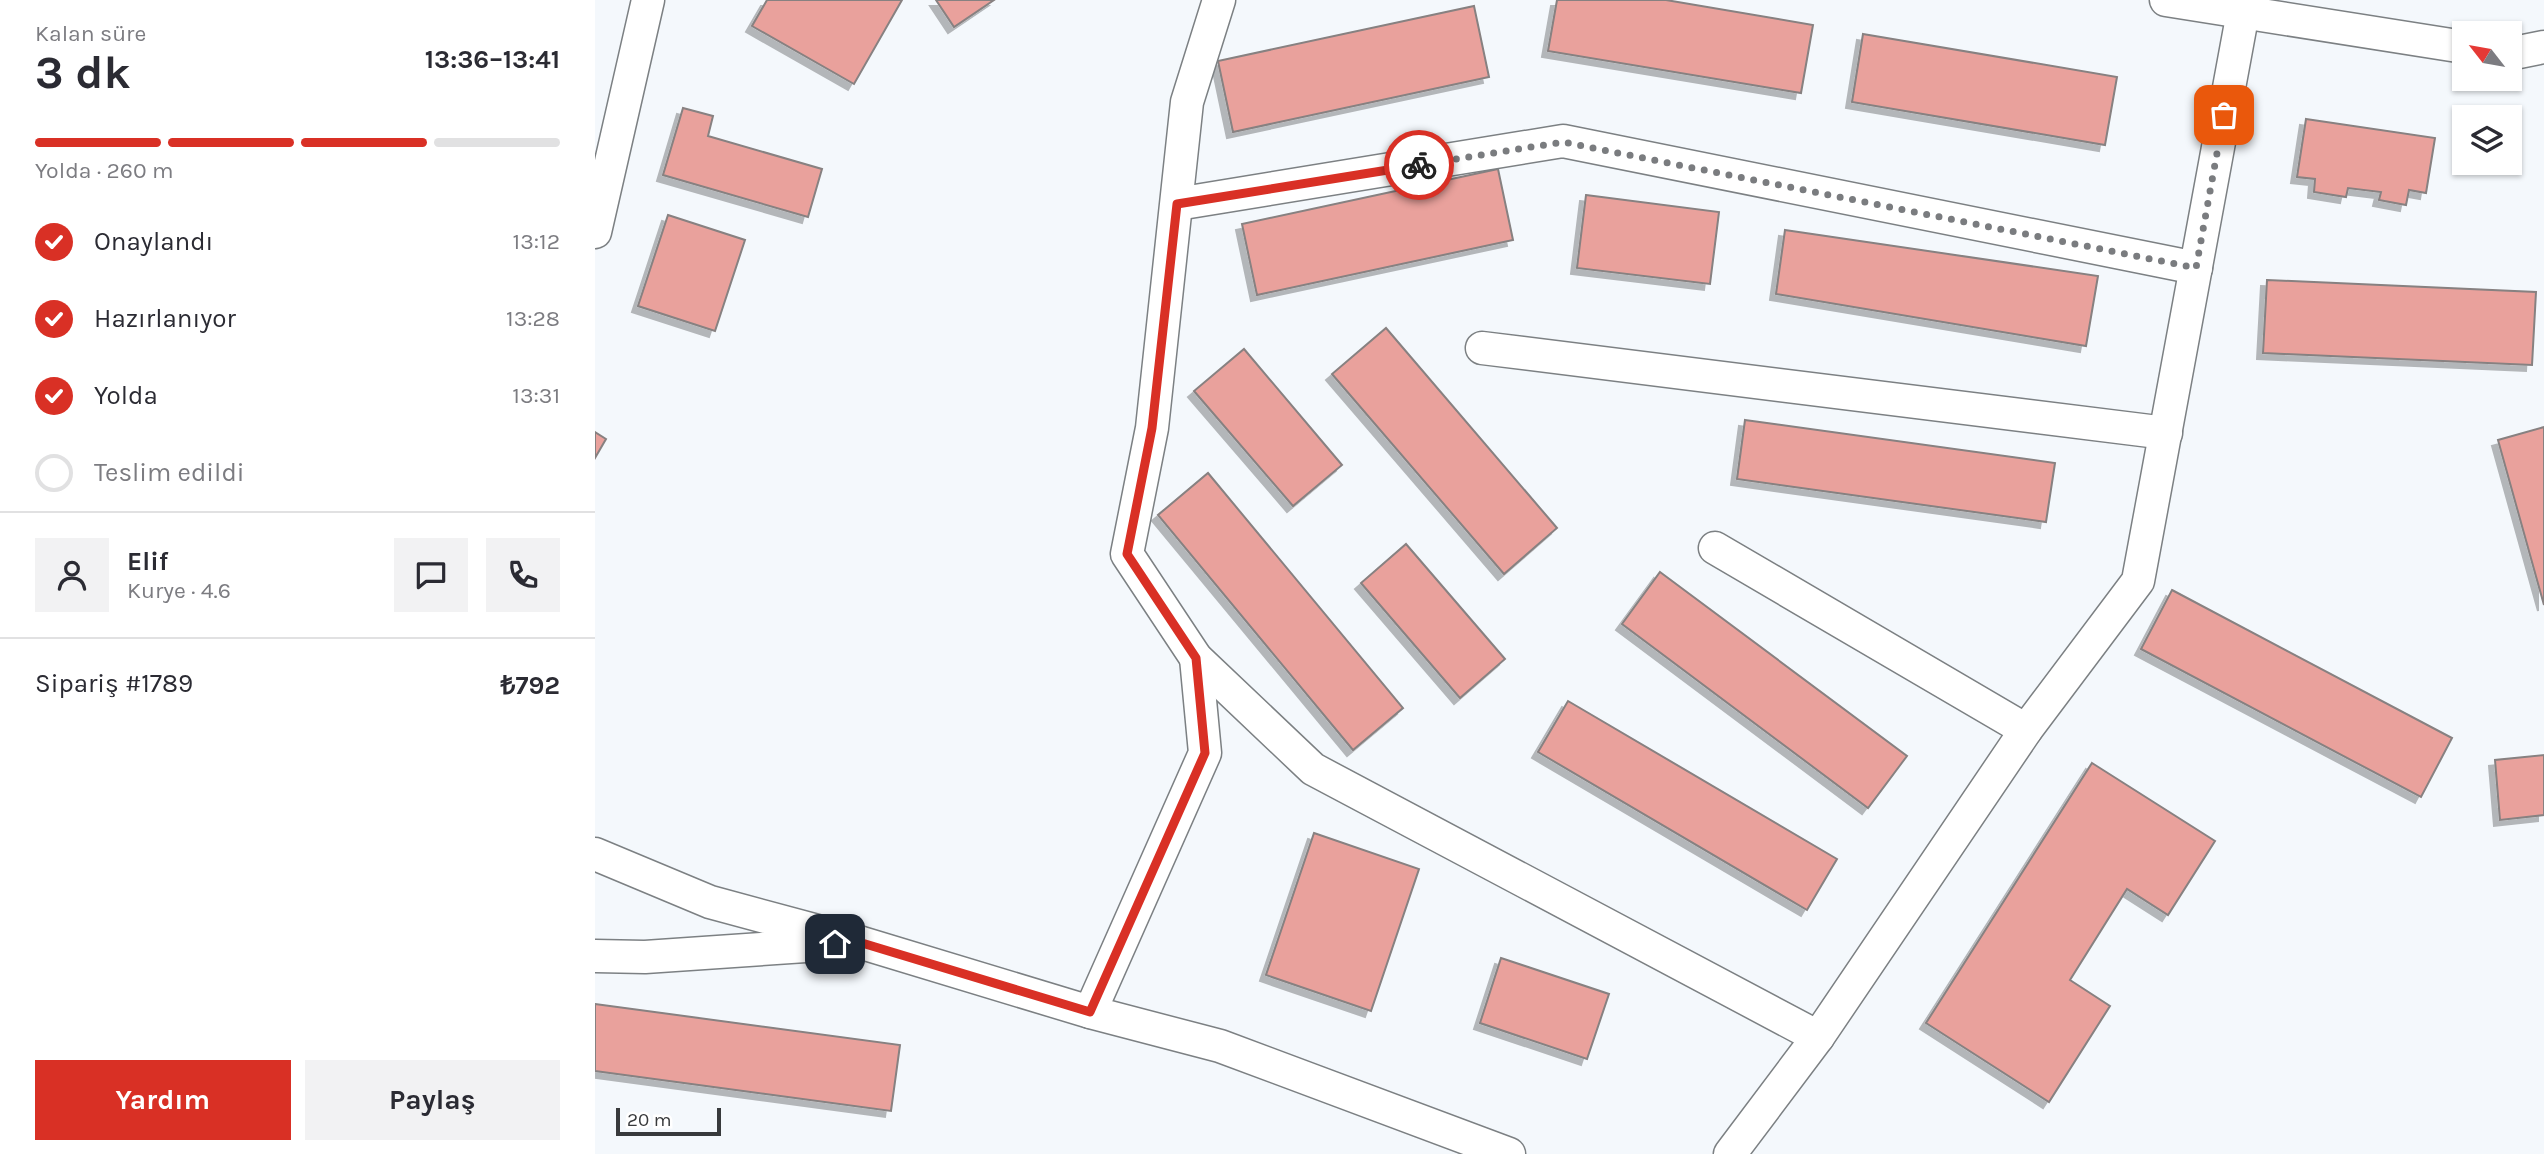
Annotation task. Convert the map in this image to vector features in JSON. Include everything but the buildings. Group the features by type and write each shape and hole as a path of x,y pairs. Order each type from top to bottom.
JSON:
{"street":[{"path":"595,232 648,0"},
{"path":"1219,0 1187,102 1152,428 1127,554 1196,658 1313,769 1818,1037"},
{"path":"2166,0 2452,45"},
{"path":"1730,1154 1818,1037 2026,730 2138,581 2243,12"},
{"path":"2522,51 2544,47"},
{"path":"1177,204 1563,142 2196,268"},
{"path":"1482,348 2165,433"},
{"path":"1715,548 2026,730"},
{"path":"1090,1012 1205,753 1196,658"},
{"path":"595,854 710,902 862,943 1090,1012 1220,1046 1509,1154"},
{"path":"595,956 645,957 862,943"}],"way so far":[{"path":"1419,165 1563,142 2196,268 2224,115"}],"route":[{"path":"835,944 862,943 1090,1012 1205,753 1196,658 1127,554 1152,428 1177,204 1419,165"}]}
